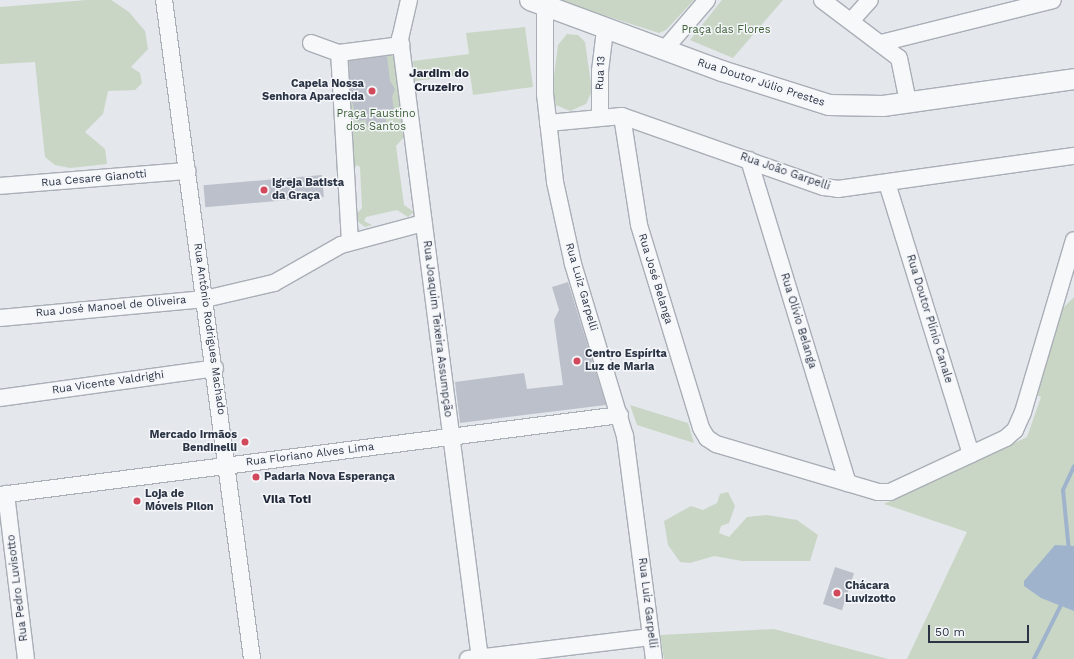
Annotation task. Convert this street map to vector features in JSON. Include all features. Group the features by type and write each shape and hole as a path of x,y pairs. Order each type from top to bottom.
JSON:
{"street":[{"name":"Rua Antônio Rodrigues Machado","path":"164,0 228,465 252,659"},
{"name":"Rua Joaquim Teixeira Assumpção","path":"409,0 401,25 401,45 451,437 476,659"},
{"path":"664,50 707,0"},
{"path":"822,0 899,58"},
{"path":"851,21 870,0"},
{"path":"881,43 1053,0"},
{"name":"Rua Doutor Júlio Prestes","path":"537,3 605,30 812,102 863,107 1074,79"},
{"name":"Rua Luiz Garpelli","path":"537,3 555,182 566,238 620,415 654,659"},
{"name":"Rua 13","path":"600,116 600,71 605,30"},
{"path":"906,36 899,51 899,58 908,102"},
{"path":"311,43 339,53 401,45"},
{"path":"339,53 350,242"},
{"name":"Rua João Garpelli","path":"548,123 600,116 622,116 824,187 852,188 1074,156"},
{"name":"Rua José Belanga","path":"622,116 639,226 701,428 707,438 716,444 848,483"},
{"name":"Rua Olívio Belanga","path":"749,160 848,483"},
{"name":"Rua Cesare Gianotti","path":"0,186 187,171"},
{"name":"Rua Doutor Plínio Canale","path":"887,183 971,454"},
{"name":"Rua José Manoel de Oliveira","path":"0,318 205,299 274,283 350,242 423,223"},
{"path":"848,483 878,492 890,492 1006,438 1020,420 1069,280 1074,240"},
{"name":"Rua Vicente Valdrighi","path":"0,398 215,368"},
{"name":"Rua Floriano Alves Lima","path":"3,495 620,415"},
{"name":"Rua Pedro Luvisotto","path":"3,495 26,659"},
{"path":"476,659 651,637"}],"green space":[{"path":"87,0 111,0 129,12 145,31 148,49 131,67 140,73 142,83 135,90 108,91 103,114 85,132 105,149 107,164 70,168 55,165 45,157 35,62 0,64 0,7"},
{"path":"557,0 694,0 666,30 659,33"},
{"name":"Praça das Flores","path":"722,0 783,0 733,58 690,40"},
{"path":"525,27 533,87 473,95 470,74 415,81 413,61 469,54 466,33"},
{"path":"567,34 578,35 585,42 592,91 586,104 570,111 556,105 552,92 558,45"},
{"name":"Praça Faustino dos Santos","path":"390,54 396,58 405,136 396,146 404,205 414,212 408,217 397,210 366,217 364,221 372,225 365,227 353,218 362,208 360,167 357,165 351,173 346,59"},
{"path":"1074,297 1074,659 907,659 967,532 884,504 1027,437 1041,397 1037,395 1061,310"},
{"path":"630,405 688,423 694,443 637,425"},
{"path":"728,492 735,506 729,523 721,526 719,533 729,537 747,517 767,515 797,520 818,535 810,561 742,561 714,556 690,563 680,562 668,545 664,521 691,506 703,510 717,503 720,494"},
{"path":"774,629 888,659 664,659 660,635"}],"water":[{"path":"1055,545 1074,546 1074,611 1041,598 1024,586 1024,581"}],"building":[{"name":"Capela Nossa Senhora Aparecida","path":"387,56 390,81 395,89 392,97 395,117 386,118 386,124 367,126 366,120 357,121 351,97 349,61"},
{"name":"Igreja Batista da Graça","path":"322,175 324,197 205,207 203,185"},
{"name":"Centro Espírita Luz de Maria","path":"568,282 606,405 460,423 455,382 524,373 527,389 563,385 554,320 559,310 552,287"},
{"name":"Chácara Luvizotto","path":"835,567 854,573 842,610 823,604"}],"waterway":[{"path":"1069,551 1063,490 1074,466"},
{"path":"1034,659 1062,603"}],"place":[{"name":"Capela Nossa Senhora Aparecida","path":"372,91"},
{"name":"Igreja Batista da Graça","path":"264,190"},
{"name":"Centro Espírita Luz de Maria","path":"577,361"},
{"name":"Mercado Irmãos Bendinelli","path":"245,442"},
{"name":"Padaria Nova Esperança","path":"256,477"},
{"name":"Loja de Móveis Pilon","path":"137,501"},
{"name":"Chácara Luvizotto","path":"837,593"}],"district":[{"name":"Jardim do Cruzeiro","path":"439,81"},
{"name":"Vila Toti","path":"287,500"}]}
